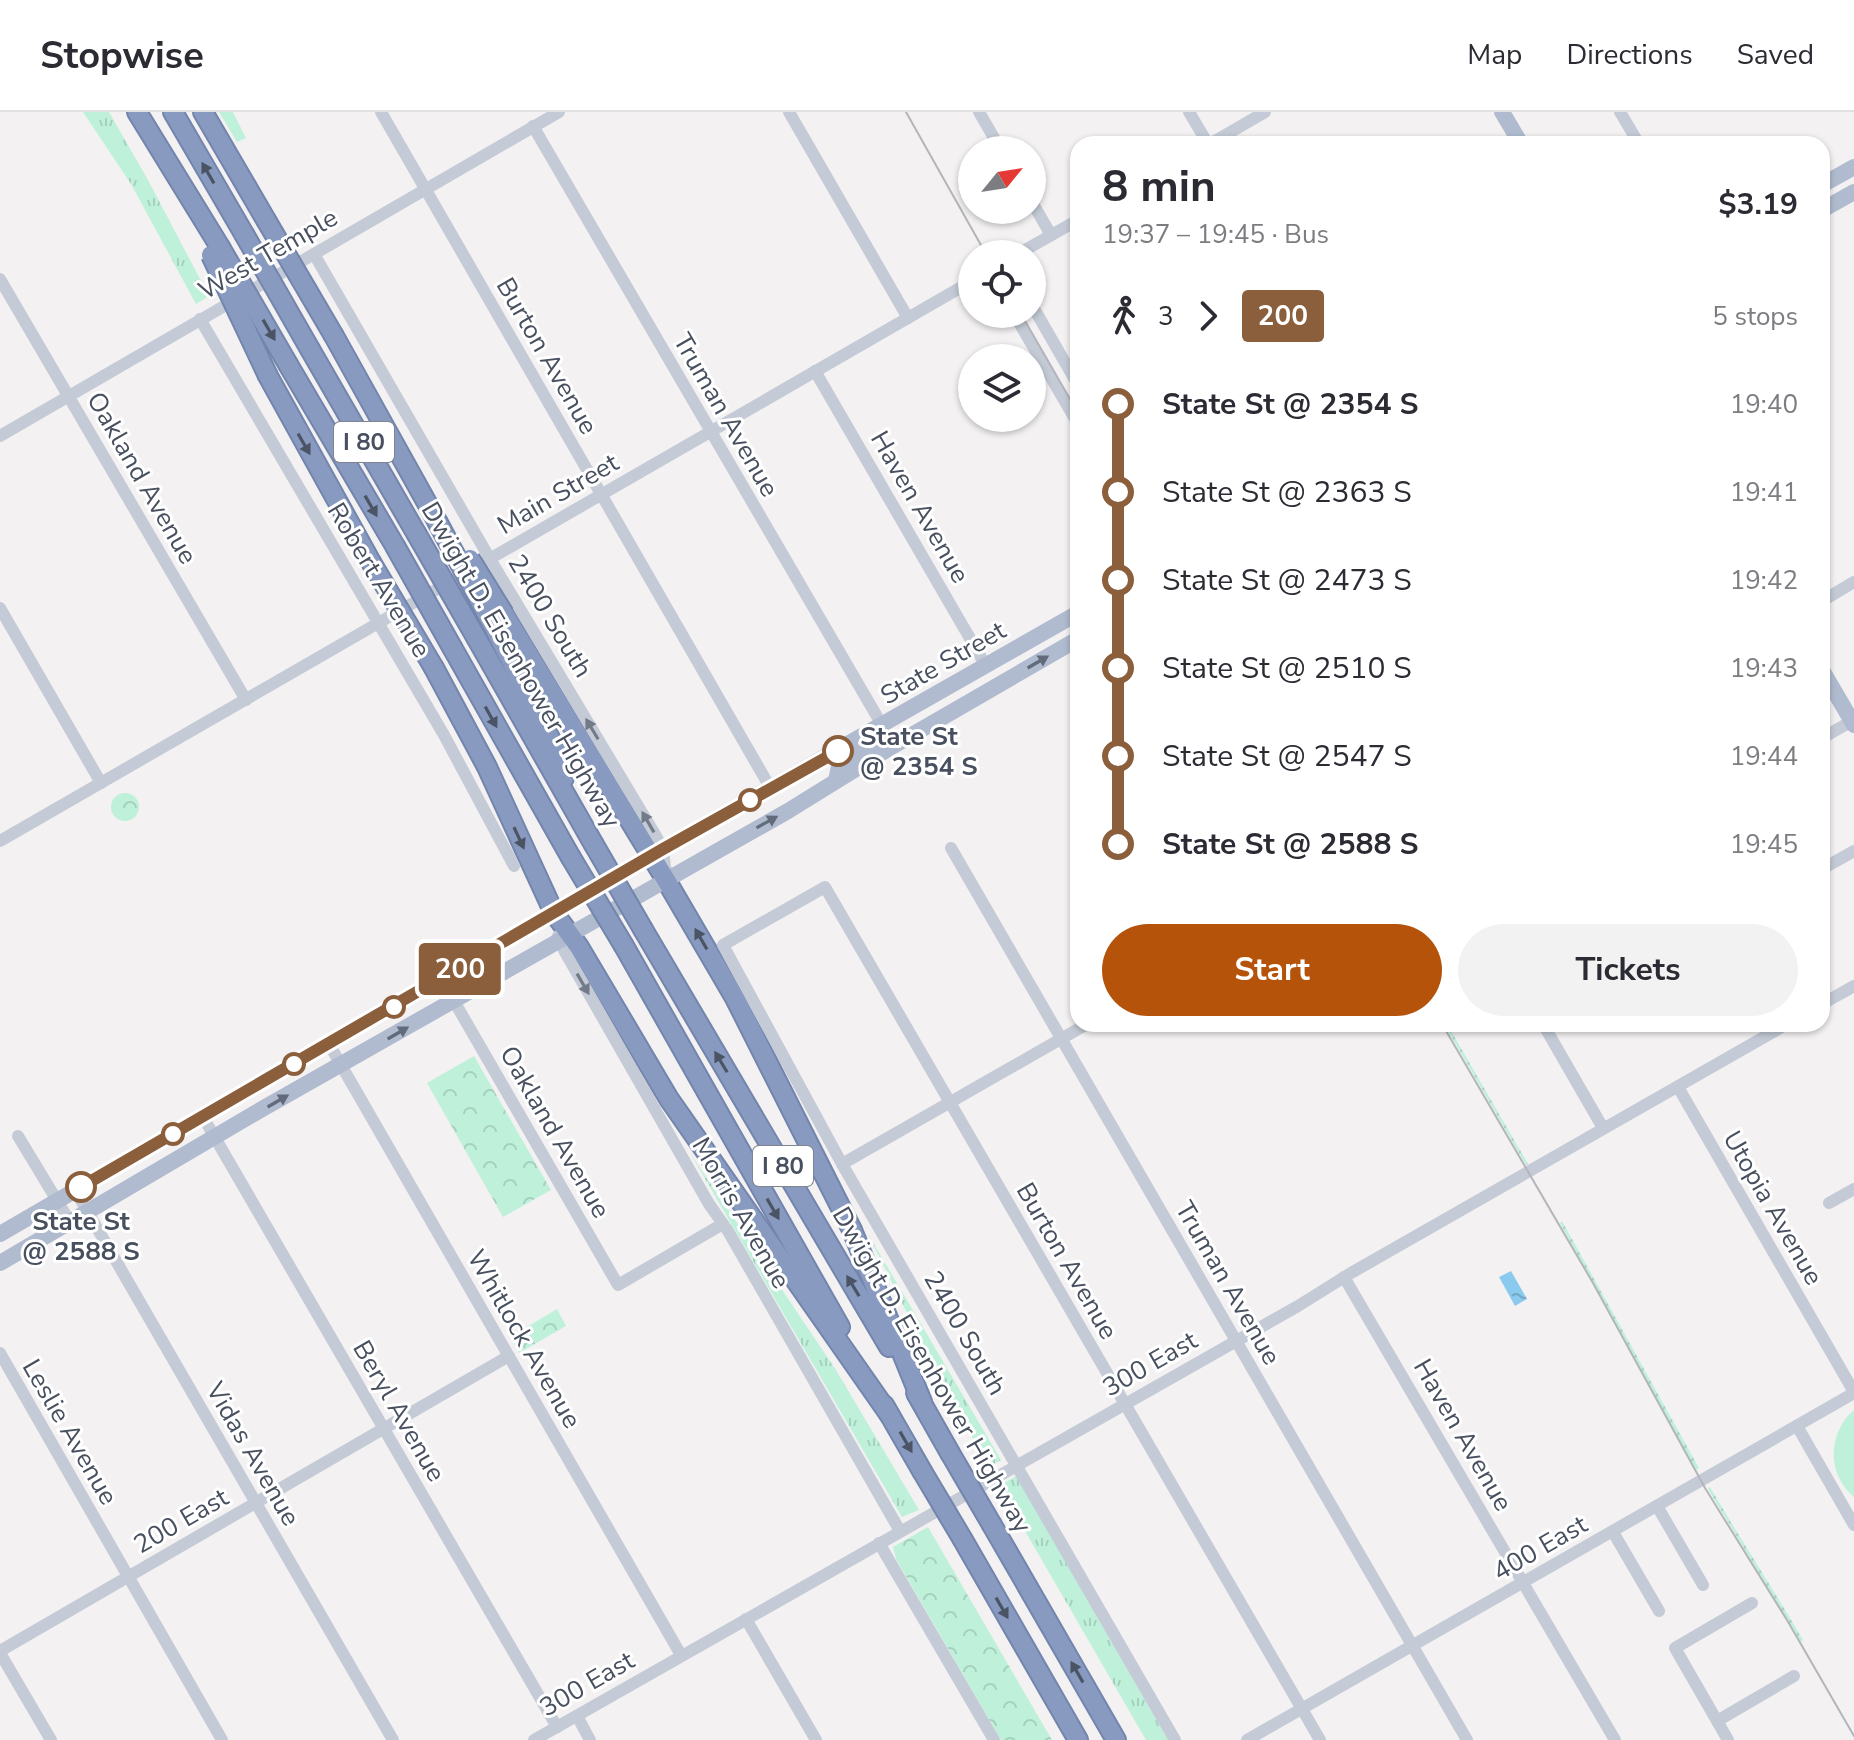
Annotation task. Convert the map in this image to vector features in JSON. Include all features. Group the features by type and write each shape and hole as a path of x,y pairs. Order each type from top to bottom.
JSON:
{"highway":[{"name":"Dwight D. Eisenhower Highway","path":"137,112 216,251 289,366 395,546 1078,1740"},
{"name":"Dwight D. Eisenhower Highway","path":"173,112 593,843 922,1402 1116,1740"},
{"path":"203,112 498,618 657,852 666,880 735,998 852,1230 922,1402"},
{"path":"216,251 268,376 487,767 565,938 669,1099 889,1414"},
{"path":"498,618 559,756 569,800"}],"main road":[{"path":"1502,112 1516,136"},
{"path":"1830,180 1854,167"},
{"path":"1830,206 1854,192"},
{"name":"State Street","path":"0,1234 657,852 1070,618"},
{"name":"State Street","path":"0,1263 1070,644"},
{"path":"1830,684 1853,723"},
{"path":"893,746 898,728 924,712 923,702"},
{"path":"836,781 839,766 880,741 882,725"}],"street":[{"name":"Burton Avenue","path":"381,112 771,789"},
{"name":"West Temple","path":"0,436 559,112"},
{"path":"789,112 908,318"},
{"path":"979,112 993,136"},
{"path":"1189,112 1204,136"},
{"path":"1223,136 1265,112"},
{"path":"1620,112 1634,136"},
{"name":"Truman Avenue","path":"533,126 882,725"},
{"path":"1045,224 1051,235"},
{"path":"1042,240 1070,224"},
{"name":"2400 South","path":"314,254 657,852"},
{"name":"Oakland Avenue","path":"0,279 246,700"},
{"name":"Main Street","path":"0,841 958,289"},
{"name":"Robert Avenue","path":"200,319 444,735 514,866"},
{"path":"1022,328 1070,410"},
{"path":"1045,328 1070,371"},
{"name":"Haven Avenue","path":"815,371 986,666"},
{"path":"1830,596 1854,582"},
{"path":"0,608 101,783"},
{"path":"1830,734 1853,723"},
{"name":"Truman Avenue","path":"951,848 1467,1740"},
{"path":"1830,864 1854,851"},
{"name":"Burton Avenue","path":"825,887 1320,1740"},
{"name":"2400 South","path":"825,887 723,945 842,1164 1175,1740"},
{"name":"Morris Avenue","path":"565,938 721,1225 728,1231 900,1531"},
{"path":"1830,1000 1854,986"},
{"name":"Oakland Avenue","path":"454,1001 618,1285 721,1225"},
{"path":"842,1164 1073,1032"},
{"path":"1548,1032 1603,1128"},
{"name":"300 East","path":"534,1740 1771,1032"},
{"name":"Whitlock Avenue","path":"329,1044 681,1655"},
{"name":"Utopia Avenue","path":"1678,1087 1854,1393"},
{"name":"Beryl Avenue","path":"203,1117 557,1727"},
{"path":"18,1136 70,1222"},
{"path":"1829,1203 1854,1189"},
{"name":"Vidas Avenue","path":"75,1190 393,1740"},
{"name":"Haven Avenue","path":"1344,1277 1615,1740"},
{"name":"Leslie Avenue","path":"0,1353 222,1740"},
{"name":"200 East","path":"0,1652 509,1356"},
{"name":"400 East","path":"1247,1740 1854,1393"},
{"path":"1797,1426 1854,1525"},
{"path":"1657,1506 1703,1585"},
{"path":"1613,1532 1659,1611"},
{"path":"879,1543 994,1740"},
{"path":"1728,1740 1675,1648 1752,1603"},
{"path":"746,1619 816,1740"},
{"path":"0,1652 51,1740"},
{"path":"1717,1721 1794,1676"},
{"path":"577,1716 590,1740"}],"green space":[{"path":"83,112 109,112 209,296 196,304 131,184"},
{"path":"219,112 233,112 246,138 237,142"},
{"path":"125,793 135,797 139,807 135,817 125,821 115,817 111,807 115,797"},
{"path":"1449,1032 1452,1032 1526,1165"},
{"path":"474,1056 551,1190 503,1217 427,1083"},
{"path":"690,1153 836,1370 919,1510 902,1517"},
{"path":"1562,1221 1699,1468 1696,1470 1560,1223"},
{"path":"868,1234 1001,1460 989,1467 945,1390"},
{"path":"557,1309 566,1326 519,1353 510,1337"},
{"path":"1854,1410 1854,1497 1839,1477 1834,1453 1839,1430"},
{"path":"1016,1476 1168,1740 1146,1740 999,1486"},
{"path":"1710,1487 1803,1640 1801,1642 1708,1489"},
{"path":"928,1527 1052,1740 1001,1740 896,1559 893,1547"}],"water":[{"path":"1511,1271 1527,1299 1515,1306 1499,1277"}],"tram line":[{"path":"906,112 978,240"},
{"path":"1029,328 1070,399"},
{"path":"1447,1032 1593,1283 1705,1488 1854,1736"}],"bus line":[{"name":"200","path":"81,1187 663,849 838,751"}],"place":[{"name":"State St @ 2354 S","path":"838,751"},
{"name":"State St @ 2588 S","path":"81,1187"}]}
